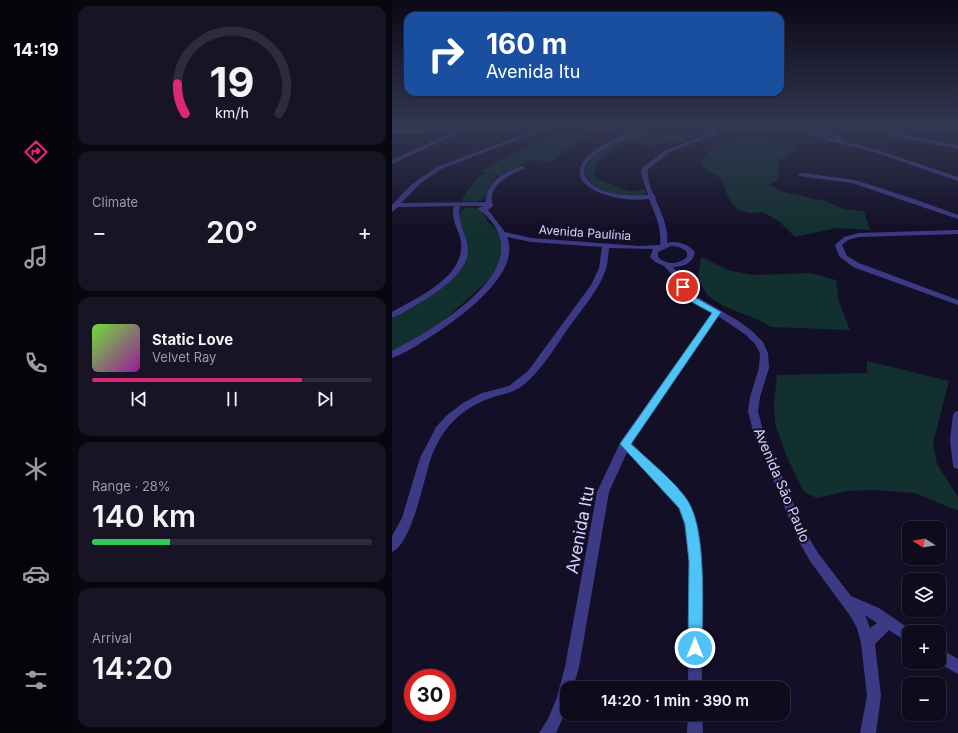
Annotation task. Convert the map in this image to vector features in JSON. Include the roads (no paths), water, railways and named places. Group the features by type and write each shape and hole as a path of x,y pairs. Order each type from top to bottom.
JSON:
{"street":[{"path":"394,207 410,189 439,168 457,161"},
{"path":"585,161 582,167 582,177 587,183 602,192 625,197 653,197"},
{"path":"653,161 645,168 643,175 653,197 664,233 662,246 654,254"},
{"path":"905,161 958,180"},
{"path":"455,214 483,206 494,182 508,173 522,168"},
{"path":"801,175 853,181 915,200 958,217"},
{"path":"392,355 434,332 475,299 496,277 502,268 506,257 504,234 483,206 458,204 394,207"},
{"path":"392,315 448,280 456,272 462,262 464,241 455,214 458,204"},
{"path":"958,232 859,235 846,238 838,245 838,250 842,256 856,265 958,303"},
{"path":"664,233 688,249 691,255 688,261 684,263 667,265"},
{"name":"Avenida Paulínia","path":"504,234 531,240"},
{"name":"Avenida Paulínia","path":"506,246 524,239 639,248 680,245"},
{"path":"392,546 403,528 410,512 425,460 439,431 451,417 475,400 511,389 521,383 531,373 595,285 603,268 606,246"},
{"name":"Avenida Paulínia","path":"639,248 654,254 657,260 667,265"},
{"path":"680,280 684,263"},
{"name":"Avenida São Paulo","path":"667,265 680,280 687,294 749,333 759,342 764,353 764,368 755,397 753,411 758,431 802,536 814,557 856,612 868,643 874,696 868,733"},
{"name":"Avenida Itu","path":"547,733 553,724 563,700 572,667 603,492 625,444 717,312"},
{"path":"958,415 954,438 954,450 958,464"},
{"path":"625,444 684,505 690,524 695,561 695,681"},
{"path":"848,600 874,613 902,631"},
{"path":"868,643 872,636 888,622"},
{"path":"946,659 958,667"},
{"path":"695,721 695,733"}]}
